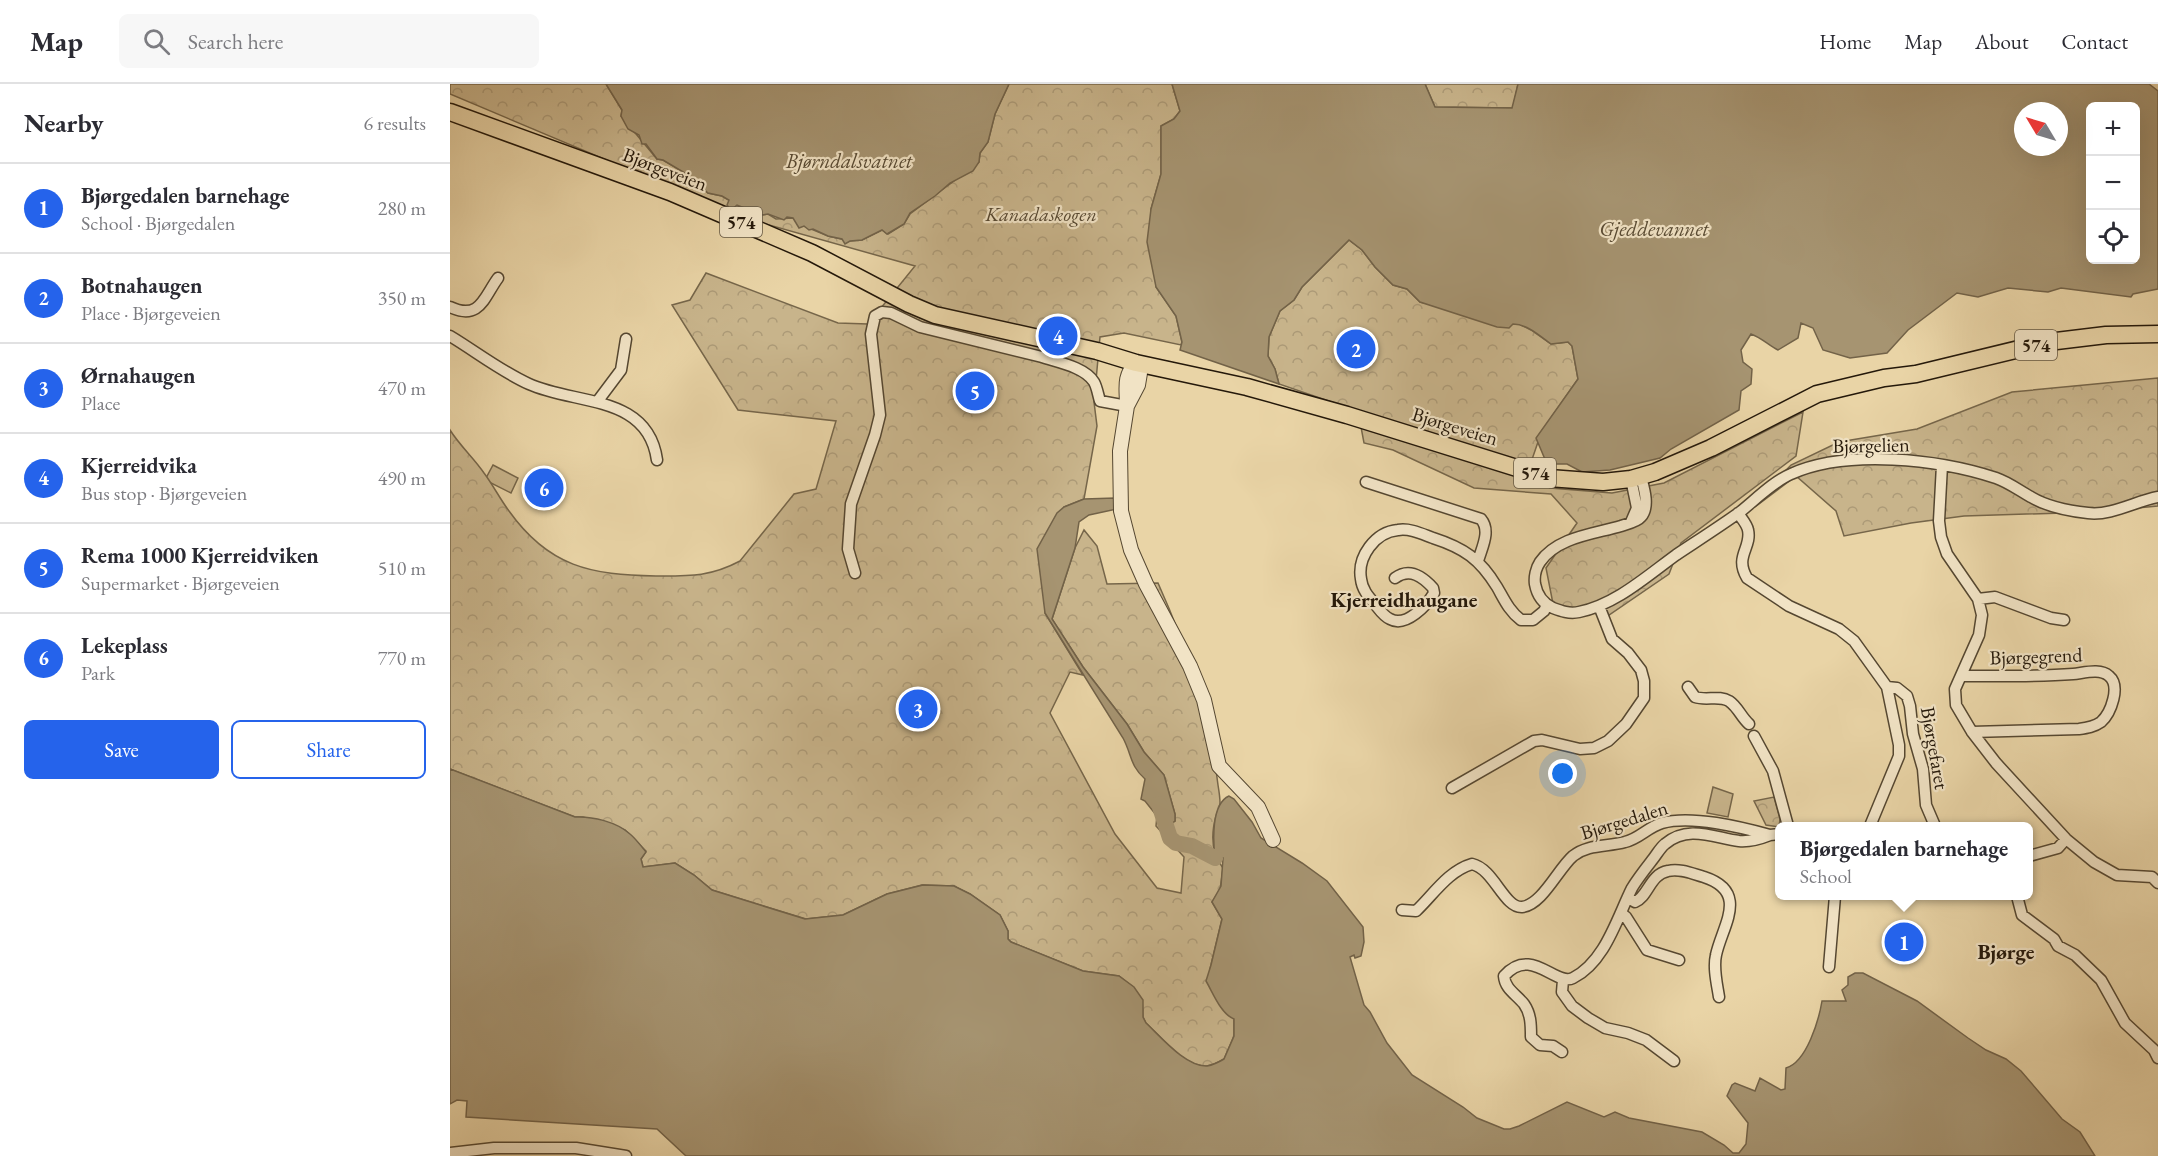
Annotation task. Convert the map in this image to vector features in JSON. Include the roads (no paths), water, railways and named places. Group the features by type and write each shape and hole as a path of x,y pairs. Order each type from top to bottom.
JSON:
{"main road":[{"name":"Bjørgeveien","path":"450,112 670,192 812,253 909,304 935,315 1029,337 1065,351 1135,369 1247,387 1549,477 1603,483 1636,478 1711,448 1793,406 1892,384 1916,374 2048,342 2106,335 2158,334"}],"street":[{"path":"450,307 466,312 476,309 484,302 498,278"},
{"path":"855,573 848,549 850,504 880,415 871,334 875,316 882,312 891,313 920,327 1059,363 1088,376 1094,382 1100,401 1127,406"},
{"path":"450,336 529,384 597,402 640,421 649,432 657,460"},
{"path":"597,402 621,370 626,339"},
{"path":"1135,369 1126,382 1127,406 1120,451 1119,478 1121,511 1131,550 1146,584 1189,663 1204,700 1219,766 1257,807 1273,840"},
{"name":"Bjørgelien","path":"1547,605 1564,612 1578,612 1599,606 1630,588 1789,474 1818,464 1889,459 1942,465 1998,478 2034,499 2061,509 2091,514 2126,507 2158,497"},
{"path":"1942,465 1939,520 1941,537 1947,554 1978,599"},
{"path":"1395,578 1401,574 1418,575 1433,588 1434,593 1417,612 1405,620 1389,619 1383,614 1364,590 1360,574 1364,555 1380,536 1396,530 1412,531 1466,552 1478,561 1510,610 1521,620 1533,620 1544,611 1547,605 1538,597 1534,581 1537,567 1544,557 1554,548 1569,540 1641,517 1646,507 1636,478"},
{"path":"1366,482 1481,519 1486,525 1486,530 1478,561"},
{"path":"1737,513 1748,529 1748,537 1741,558 1743,572 1747,578 1789,606 1832,625 1847,635 1887,687 1898,736 1899,756 1872,822"},
{"name":"Bjørgegrend","path":"2064,620 2051,618 1995,597 1978,599 1982,615 1979,635 1955,688 1956,705 1972,732 1996,763 2066,839 2094,862 2117,875 2152,877 2158,883"},
{"path":"1452,788 1534,741 1542,740 1580,749 1594,748 1608,741 1626,724 1644,698 1644,681 1636,663 1612,639 1599,606"},
{"name":"Bjørgegrend","path":"1961,676 2052,676 2103,672 2111,677 2115,684 2113,700 2103,720 2094,727 1972,732"},
{"path":"1688,687 1695,698 1702,700 1722,698 1729,701 1749,724"},
{"name":"Bjørgefaret","path":"1887,687 1897,688 1907,696 1913,734 1923,770 1926,805 1933,822"},
{"path":"1754,736 1773,771 1787,822"},
{"name":"Bjørgedalen","path":"1402,910 1416,911 1451,876 1472,864 1484,869 1511,903 1518,907 1524,906 1536,900 1566,863 1581,851 1636,839 1650,828 1662,823 1700,822 1775,835"},
{"name":"Bjørgedalen","path":"1563,980 1571,980 1591,964 1602,949 1641,874 1665,844 1681,836 1696,833 1739,841 1758,840 1775,835"},
{"path":"2033,855 2058,848 2066,839"},
{"path":"1628,898 1635,902 1640,900 1656,878 1666,871 1683,871 1720,884 1728,893 1731,912 1716,956 1719,997"},
{"path":"1830,967 1835,900"},
{"path":"2018,900 2022,915 2054,939 2058,946 2075,955 2101,980 2125,1023 2154,1050 2158,1058"},
{"path":"1621,913 1647,950 1679,960"},
{"path":"1562,1052 1553,1046 1540,1045 1531,1037 1531,1019 1525,1005 1507,987 1504,976 1509,971 1521,966 1535,965 1563,980 1562,992 1572,1006 1588,1018 1605,1028 1646,1040 1674,1061"},
{"path":"450,1153 494,1148 576,1148 626,1156"}],"water":[{"name":"Bjørndalsvatnet","path":"606,84 1009,84 995,114 988,142 980,153 979,162 973,171 950,183 910,213 904,224 887,234 882,230 862,240 845,244 842,239 813,229 809,230 804,226 799,228 793,218 787,217 784,220 768,214 755,216 747,209 737,205 731,210 727,205 729,200 708,193 694,180 688,180 685,173 657,159 646,144 642,144 639,135 628,129 621,116 622,110"},
{"name":"Gjeddevannet","path":"1172,84 1425,84 1435,107 1512,108 1518,84 2149,84 2158,91 2158,289 2133,294 2131,297 2061,288 2048,292 2008,288 1978,297 1957,293 1908,330 1887,353 1850,358 1823,350 1813,328 1801,323 1798,338 1778,350 1751,334 1741,350 1743,362 1752,369 1751,384 1741,391 1739,410 1671,449 1660,458 1610,470 1582,472 1567,464 1547,464 1536,438 1578,379 1572,346 1568,342 1551,344 1523,326 1513,324 1509,328 1497,327 1420,302 1407,289 1393,285 1362,250 1349,240 1302,287 1294,300 1280,311 1269,337 1268,356 1279,384 1180,350 1182,342 1176,316 1156,287 1147,242 1151,209 1161,174 1161,126 1174,119 1180,111"},
{"path":"1115,498 1117,509 1089,515 1079,522 1075,548 1052,619 1083,667 1127,724 1144,752 1164,775 1175,814 1175,821 1171,824 1164,825 1141,799 1145,779 1136,770 1123,738 1045,613 1037,549 1057,513 1064,507 1084,499"},
{"path":"450,769 575,817 596,819 618,826 632,836 646,852 641,859 643,867 675,863 712,890 805,919 843,915 887,894 923,885 954,886 1000,915 1011,942 1083,971 1119,976 1134,987 1143,1000 1143,1017 1146,1023 1182,1057 1207,1066 1224,1059 1234,1036 1234,1019 1221,1008 1206,981 1222,919 1212,902 1221,886 1223,858 1215,858 1214,824 1219,807 1229,796 1252,822 1261,838 1327,881 1363,927 1364,942 1361,956 1350,957 1364,1005 1387,1043 1412,1075 1477,1118 1504,1129 1510,1129 1567,1102 1604,1117 1615,1112 1629,1118 1702,1132 1733,1153 1739,1153 1746,1144 1748,1123 1727,1096 1732,1085 1735,1083 1755,1091 1760,1078 1781,1090 1785,1089 1786,1068 1800,1058 1806,1049 1815,1029 1822,1001 1846,1001 1842,990 1848,985 1848,977 1855,973 1863,973 1917,1001 1986,1050 2006,1059 2021,1071 2062,1119 2080,1132 2095,1156 686,1156 657,1129 466,1117 467,1101 457,1100 450,1104"}],"waterway":[{"path":"1159,804 1170,838 1176,843 1192,846 1215,858"}],"place":[{"name":"Kjerreidvika","path":"1058,336"},
{"name":"Botnahaugen","path":"1356,349"},
{"name":"Rema 1000 Kjerreidviken","path":"975,391"},
{"name":"Lekeplass","path":"544,488"},
{"name":"Ørnahaugen","path":"918,709"},
{"name":"Bjørgedalen barnehage","path":"1904,942"}],"district":[{"name":"Kjerreidhaugane","path":"1404,599"},
{"name":"Bjørge","path":"2006,951"}],"park label":[{"name":"Kanadaskogen","path":"1041,214"}]}
